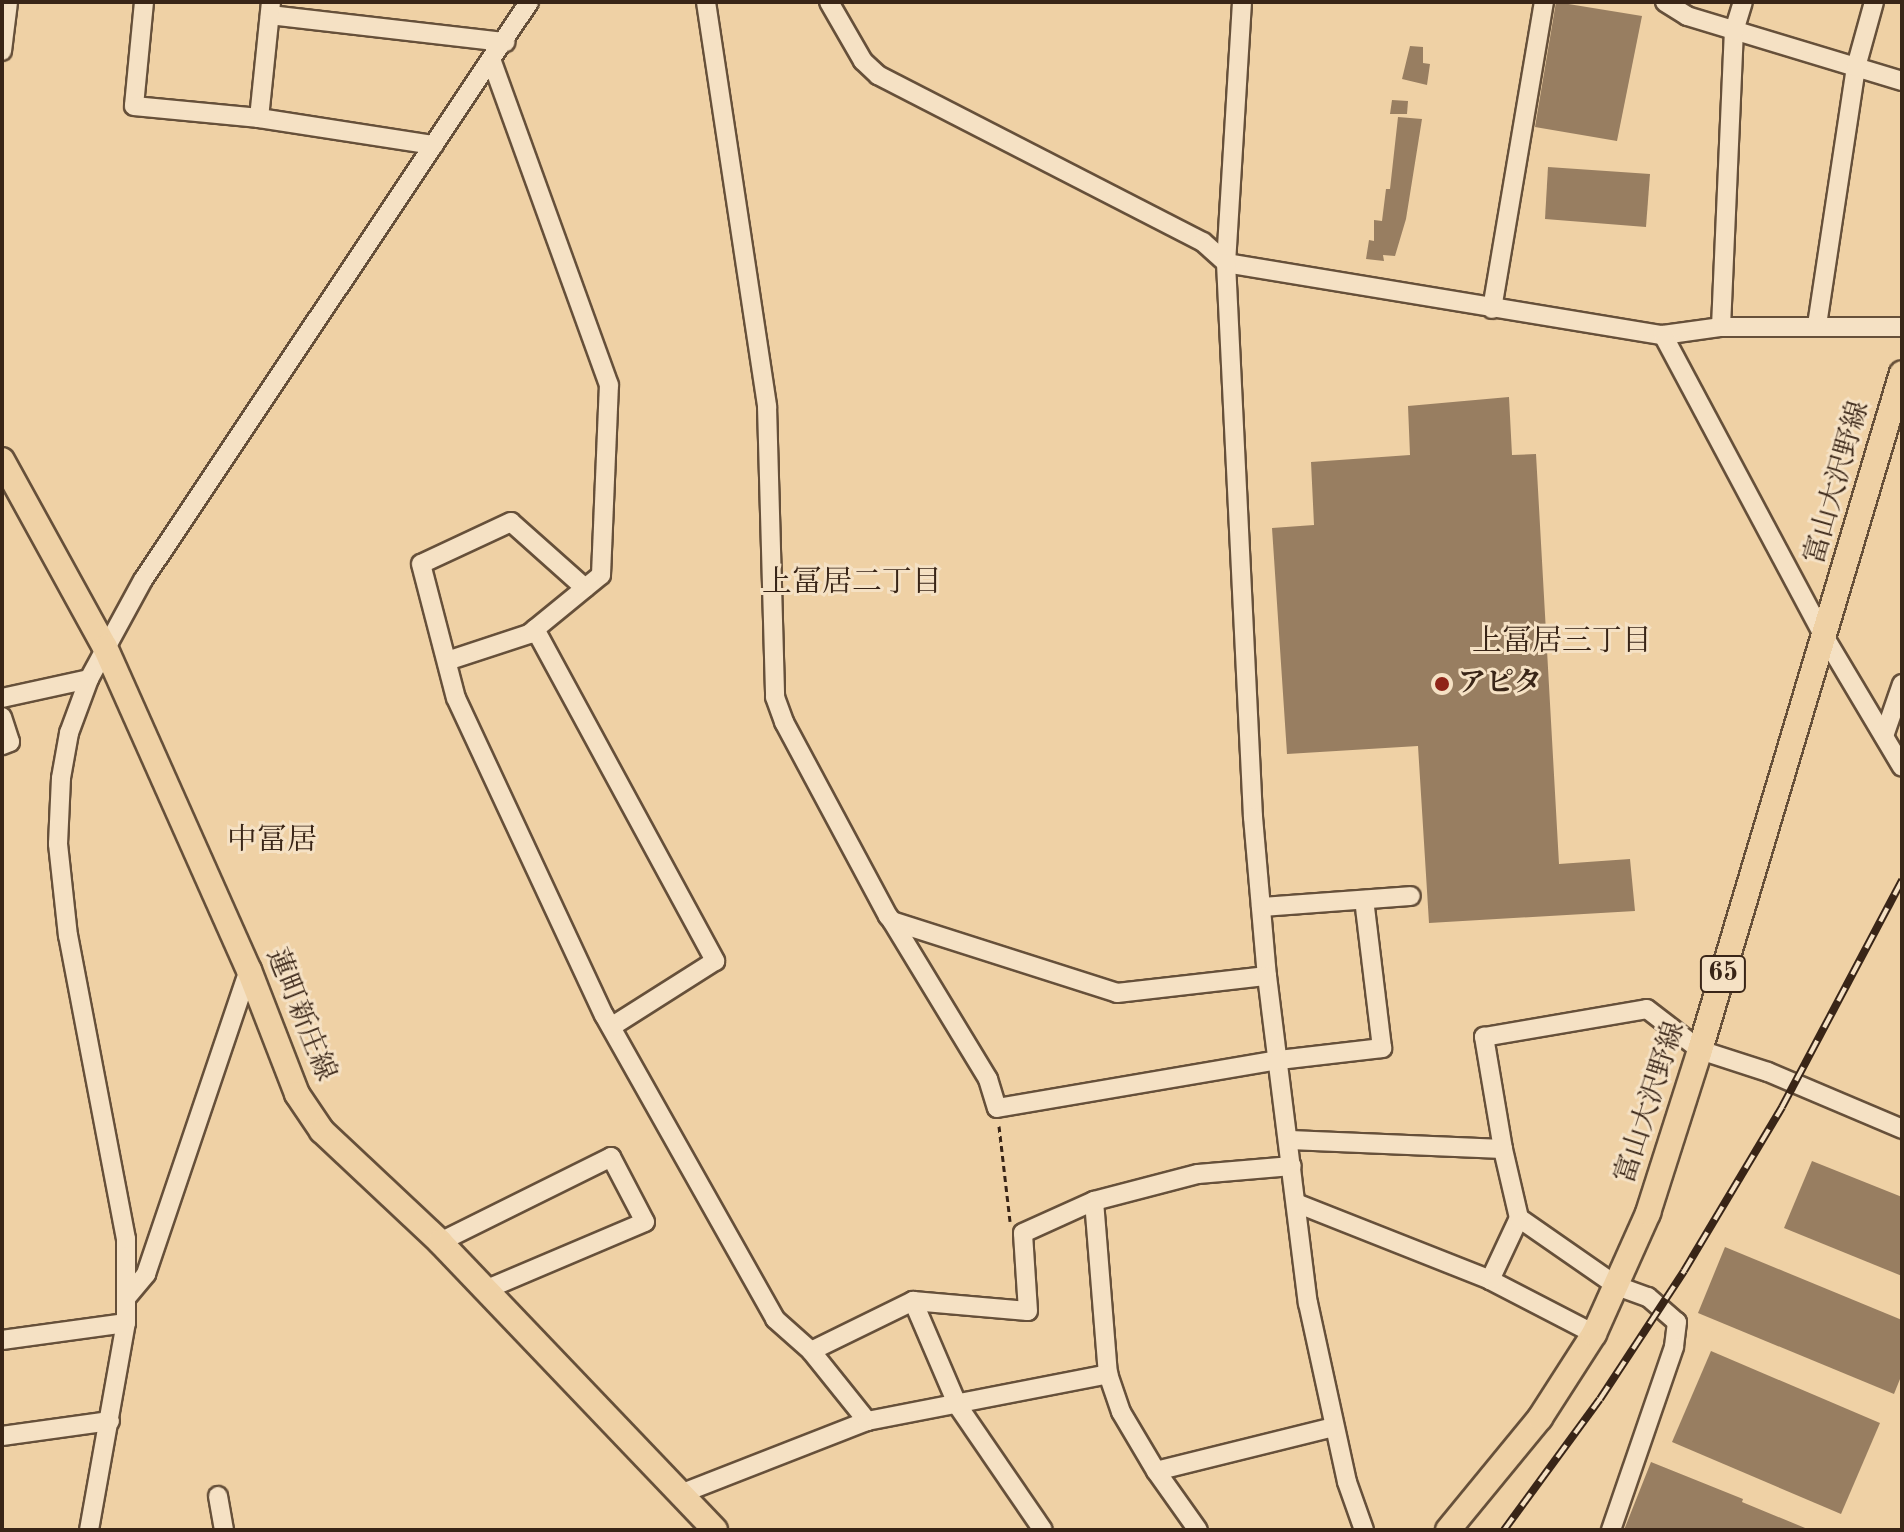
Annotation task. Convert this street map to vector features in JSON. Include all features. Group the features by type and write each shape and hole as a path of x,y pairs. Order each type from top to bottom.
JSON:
{"main road":[{"name":"富山大沢野線","path":"1448,1530 1540,1418 1594,1334 1648,1213 1700,1050 1902,373"},
{"name":"蓮町新庄線","path":"2,460 105,647 249,970 297,1094 322,1131 440,1242 715,1530"}],"street":[{"path":"2,51 8,2"},
{"path":"144,2 134,106 259,118 434,145"},
{"path":"89,1530 126,1323 126,1239 68,936 58,844 61,778 69,733 89,679 143,580 492,62 529,2"},
{"path":"706,2 767,406 775,697 784,722 892,921 988,1079 997,1108 1279,1060 1382,1048 1364,900"},
{"path":"829,2 863,61 878,75 1203,242 1226,263 1663,335 1721,327 1902,327"},
{"path":"1242,2 1226,263 1261,907 1308,1303 1347,1482 1364,1530"},
{"path":"1492,309 1544,2"},
{"path":"1665,2 1687,16 1902,81"},
{"path":"1721,327 1734,31 1743,2"},
{"path":"1817,325 1856,67 1874,2"},
{"path":"259,118 270,8 505,42"},
{"path":"447,661 535,629 601,575 609,385 492,62"},
{"path":"1663,335 1824,636 1902,767"},
{"path":"585,588 511,522 421,564 456,698 611,1027 775,1319 811,1351 867,1421"},
{"path":"535,629 715,961 611,1027"},
{"path":"2,698 89,679"},
{"path":"1884,736 1902,684"},
{"path":"2,717 10,742 2,745"},
{"path":"1261,907 1411,896"},
{"path":"892,921 1117,993 1267,976"},
{"path":"127,1297 146,1274 249,970"},
{"path":"1490,1280 1519,1218 1503,1149 1484,1037 1647,1009 1700,1050 1768,1072 1902,1129"},
{"path":"1290,1140 1503,1149"},
{"path":"440,1242 611,1157 645,1222 485,1290"},
{"path":"811,1351 913,1301 1028,1311 1023,1233 1094,1201 1198,1174 1292,1166"},
{"path":"1094,1201 1108,1374 1121,1412 1156,1471 1197,1530"},
{"path":"1296,1203 1490,1280 1594,1334"},
{"path":"1519,1218 1617,1286 1648,1297 1677,1322 1674,1347 1611,1530"},
{"path":"913,1301 958,1406 1043,1530"},
{"path":"2,1340 126,1323"},
{"path":"680,1494 867,1421 958,1406 1108,1374"},
{"path":"2,1436 110,1421"},
{"path":"1156,1471 1334,1427"},
{"path":"218,1496 224,1530"}],"path":[{"path":"997,1108 1011,1228 1023,1233"}],"building":[{"path":"1556,2 1642,16 1617,141 1535,127"},
{"path":"1410,46 1423,47 1423,63 1430,64 1427,85 1402,79"},
{"path":"1392,100 1408,101 1407,114 1390,114"},
{"path":"1398,117 1422,119 1406,219 1395,256 1383,255 1384,261 1366,259 1369,240 1374,241 1374,220 1382,221 1386,189 1390,189"},
{"path":"1548,167 1650,174 1646,227 1545,219"},
{"path":"1509,397 1512,455 1536,454 1559,864 1630,859 1635,911 1429,923 1418,746 1287,754 1272,528 1314,525 1311,462 1410,455 1408,406"},
{"path":"1812,1161 1902,1197 1902,1276 1784,1228"},
{"path":"1725,1247 1902,1320 1902,1374 1894,1394 1698,1313"},
{"path":"1711,1351 1880,1423 1841,1514 1672,1442"},
{"path":"1651,1462 1743,1499 1742,1502 1810,1530 1624,1530"}],"railway":[{"path":"1504,1530 1600,1399 1684,1271 1782,1107 1902,880"}],"place":[{"name":"アピタ","path":"1442,684"}],"district":[{"name":"上冨居二丁目","path":"852,583"},
{"name":"上冨居三丁目","path":"1562,642"},
{"name":"中冨居","path":"272,841"}]}
